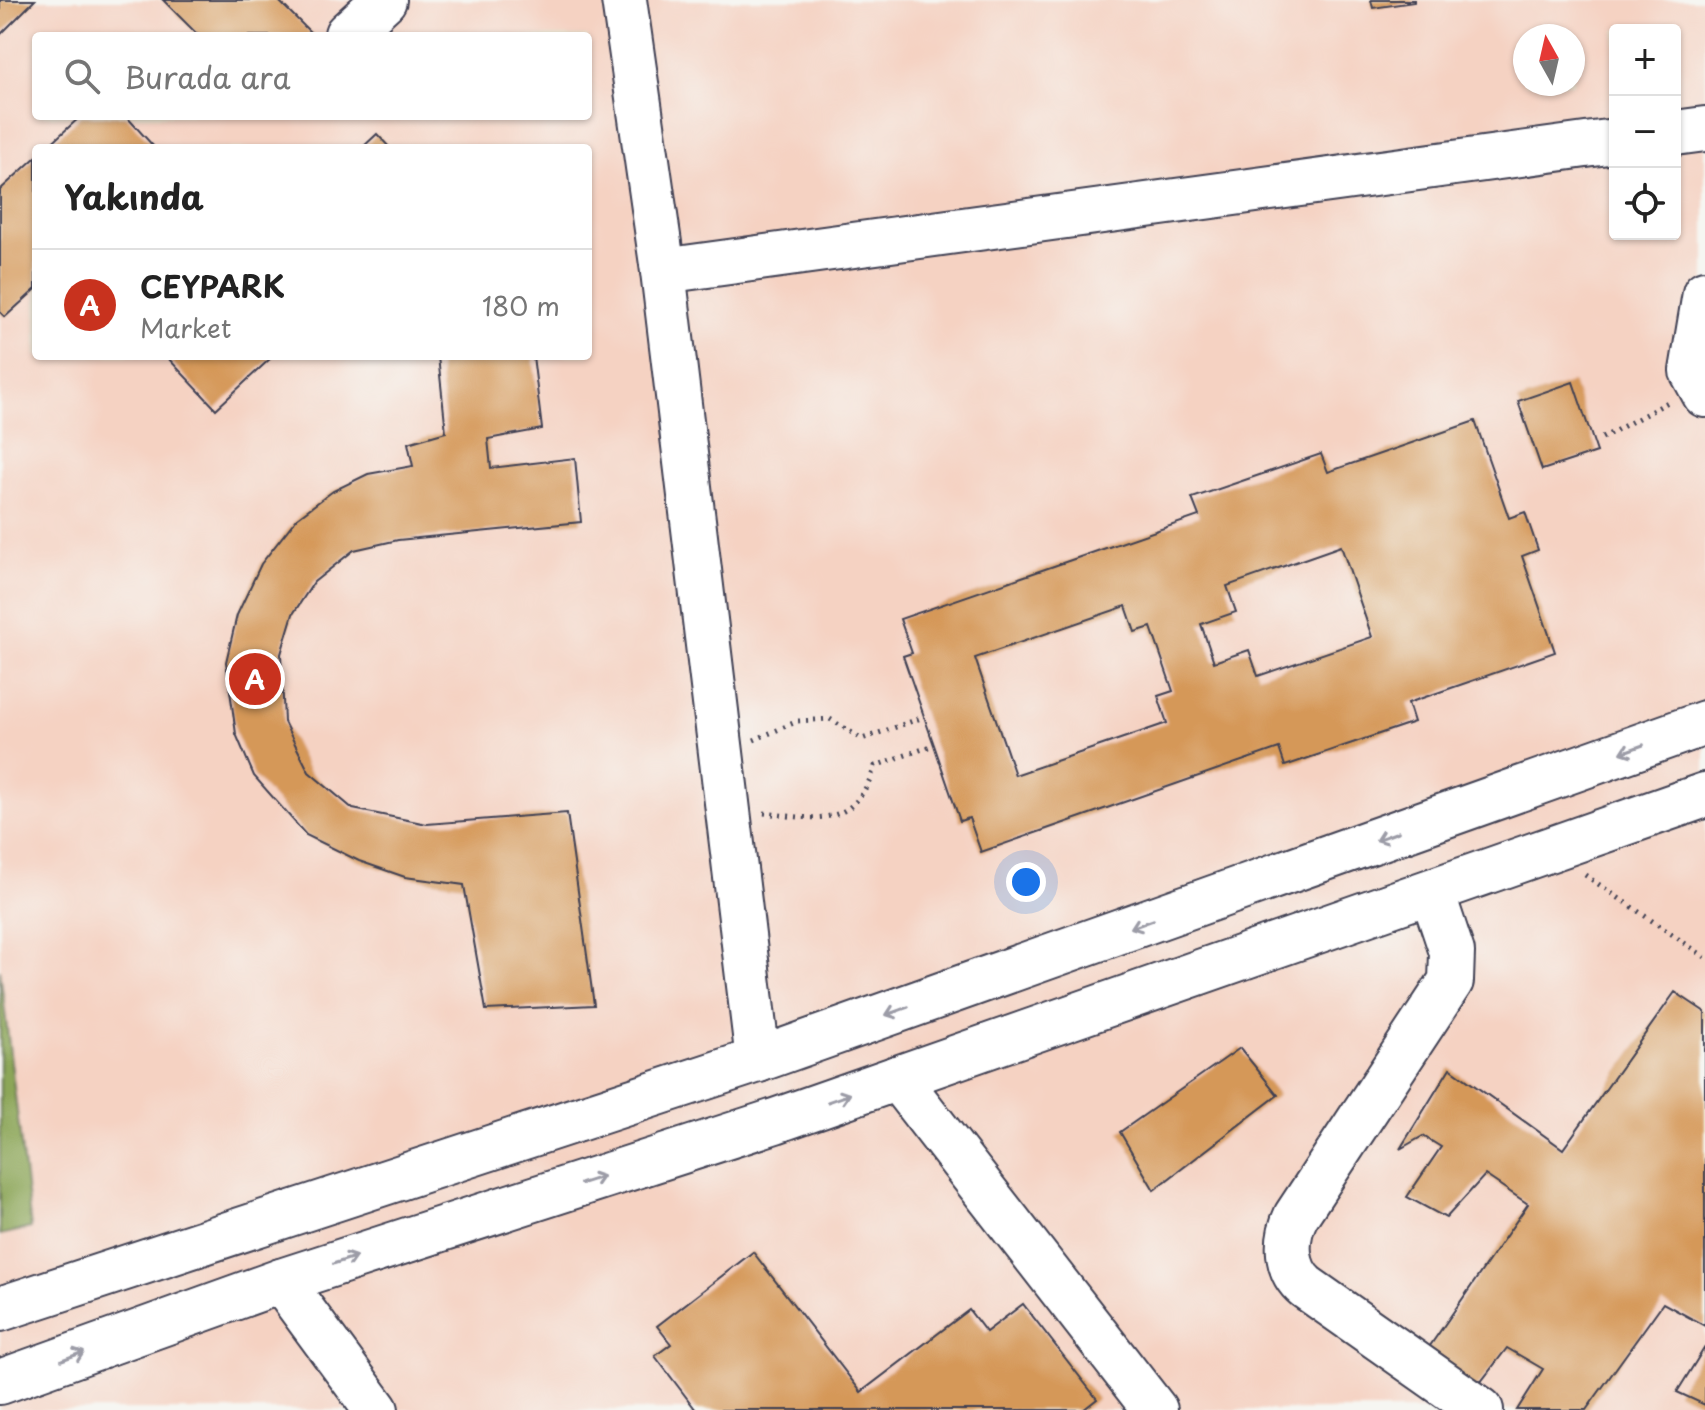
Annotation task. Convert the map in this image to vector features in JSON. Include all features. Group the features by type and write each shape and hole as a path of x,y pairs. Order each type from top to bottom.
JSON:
{"street":[{"path":"349,32 384,0"},
{"path":"624,0 663,271 758,1060"},
{"path":"1681,132 1705,129"},
{"path":"663,271 1609,142"},
{"path":"1702,390 1692,371 1705,293"},
{"path":"0,1309 758,1060 1705,723"},
{"path":"0,1382 281,1281 897,1078 1705,795"},
{"path":"1432,892 1452,952 1451,981 1296,1216 1289,1230 1289,1255 1299,1281 1481,1410"},
{"path":"897,1078 1155,1410"},
{"path":"281,1281 376,1410"}],"path":[{"path":"1602,438 1702,390"},
{"path":"749,742 798,721 830,719 862,739 924,717"},
{"path":"759,813 834,818 857,803 875,766 934,745"},
{"path":"1574,867 1705,957"}],"shaded area":[{"path":"0,0 1705,0 1705,1410 0,1410"}],"green space":[{"path":"0,970 31,1228 0,1235"}],"building":[{"path":"0,0 35,0 0,35"},
{"path":"163,0 278,0 310,32 195,32"},
{"path":"1371,0 1414,0 1414,2 1373,8"},
{"path":"77,120 130,120 151,144 50,144"},
{"path":"377,134 386,144 366,144"},
{"path":"32,161 32,293 5,317 0,312 0,190"},
{"path":"170,360 269,360 216,409"},
{"path":"438,360 533,360 542,429 488,439 491,468 575,458 581,522 398,540 354,550 314,582 293,614 281,654 284,722 309,772 353,809 427,824 567,813 594,1005 486,1010 464,885 405,877 359,861 306,835 254,776 236,734 226,662 237,615 261,564 297,518 333,491 368,474 413,466 408,443 446,432"},
{"path":"1573,382 1597,452 1542,470 1518,401"},
{"path":"1475,421 1509,518 1525,512 1538,550 1522,556 1555,652 1408,703 1414,722 1285,766 1279,748 981,852 969,818 960,821 903,656 912,653 900,619 1199,516 1192,498 1321,454 1328,472","holes":["1341,546 1372,637 1258,676 1249,650 1214,662 1201,624 1236,612 1227,586","1126,606 1135,632 1151,627 1173,691 1158,696 1167,723 1015,775 975,658"]},
{"path":"1675,992 1705,1012 1705,1326 1663,1303 1586,1410 1517,1410 1543,1369 1507,1348 1473,1392 1423,1356 1528,1204 1485,1175 1446,1218 1407,1197 1441,1147 1423,1136 1400,1149 1450,1068 1563,1149"},
{"path":"1240,1048 1278,1095 1154,1190 1120,1132"},
{"path":"753,1252 861,1392 969,1310 986,1332 1023,1304 1097,1399 1083,1410 696,1410 655,1356 671,1344 657,1326"},
{"path":"1705,1347 1705,1405 1677,1392"}],"place":[{"name":"CEYPARK","path":"255,679"}]}
